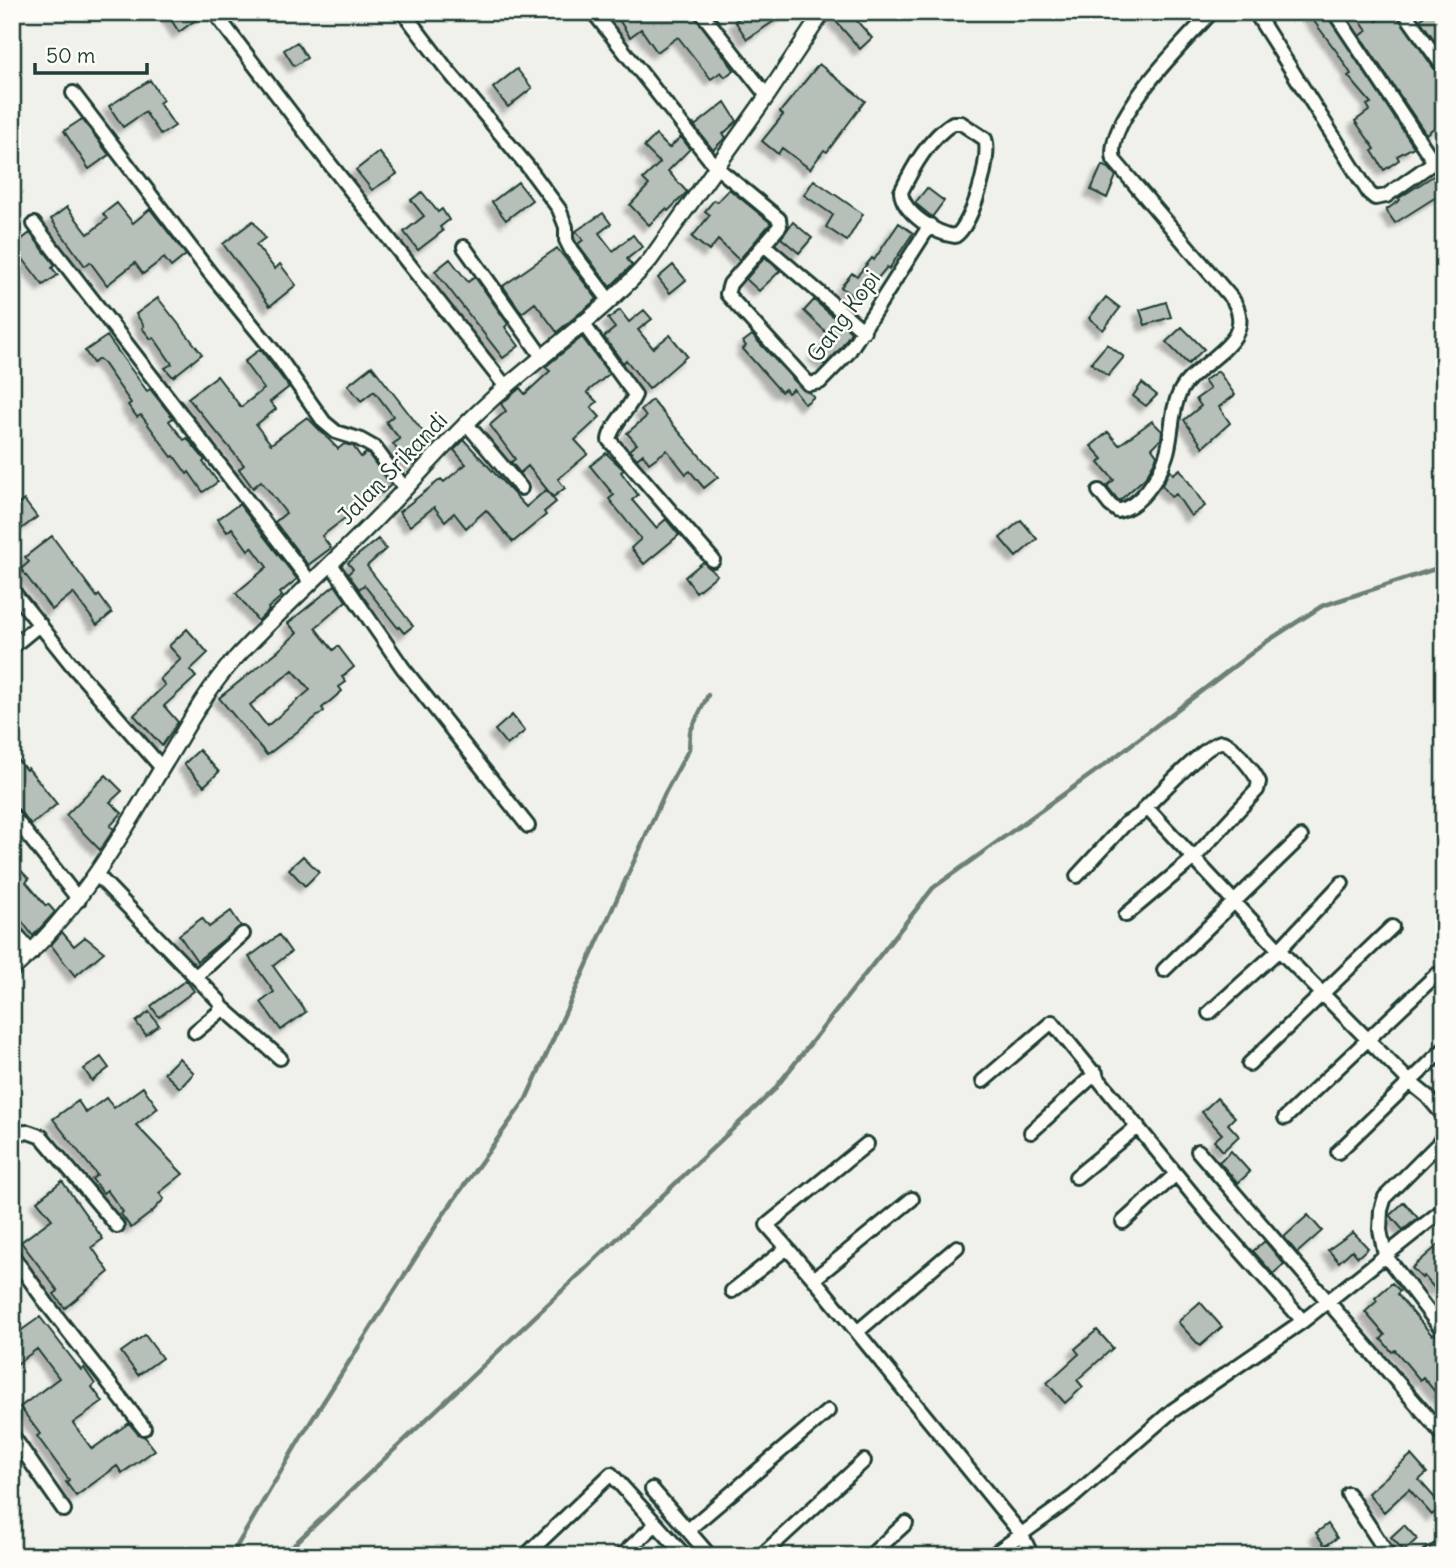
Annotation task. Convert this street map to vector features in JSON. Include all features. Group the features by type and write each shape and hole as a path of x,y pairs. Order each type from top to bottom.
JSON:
{"street":[{"path":"214,12 506,387"},
{"path":"403,12 559,209 571,250 609,300"},
{"path":"593,12 715,166"},
{"path":"701,12 767,96"},
{"name":"Jalan Srikandi","path":"12,971 32,953 79,900 97,875 200,703 230,664 405,489 466,423 634,278 650,260 767,96 823,12"},
{"path":"1099,491 1118,511 1128,508 1140,499 1167,454 1180,391 1186,382 1206,367 1232,340 1240,323 1241,312 1233,300 1114,160 1112,153 1116,134 1150,80 1167,58 1212,12"},
{"path":"1255,12 1369,193 1375,198 1386,196 1439,158 1334,12"},
{"path":"1404,12 1444,68"},
{"path":"73,93 204,266 284,366 324,422 336,432 359,439 374,448 405,489"},
{"path":"953,123 961,123 985,139 987,162 961,232 950,235 930,225 905,205 901,192 921,156 943,129 953,123"},
{"name":"Gang Kopi","path":"715,166 779,219 780,226 730,284 727,294 809,384 820,382 835,368 864,331 930,225"},
{"path":"34,224 311,583"},
{"path":"764,245 864,331"},
{"path":"464,247 543,358"},
{"path":"582,322 635,395 628,410 610,433 609,440 713,560"},
{"path":"466,423 521,488"},
{"path":"331,564 400,664 528,825"},
{"path":"12,590 71,664 162,768"},
{"path":"12,647 40,624"},
{"path":"1077,876 1125,824 1140,815 1210,746 1224,742 1232,748 1255,775 1259,786 1194,858 1126,915"},
{"path":"1146,807 1279,950 1444,1116"},
{"path":"12,815 79,900"},
{"path":"1164,970 1301,837"},
{"path":"97,875 196,976 222,1007 280,1058"},
{"path":"1209,1013 1279,950 1342,883"},
{"path":"1249,1064 1392,927"},
{"path":"12,929 32,953"},
{"path":"196,976 243,934"},
{"path":"1285,1118 1436,975"},
{"path":"195,1032 222,1007"},
{"path":"983,1081 1052,1021 1176,1174 1303,1321"},
{"path":"1338,1152 1444,1049"},
{"path":"1031,1132 1096,1073"},
{"path":"1076,1177 1138,1126"},
{"path":"12,1133 28,1132 42,1137 117,1226"},
{"path":"1444,1135 1385,1197 1380,1230 1385,1255 1444,1332"},
{"path":"867,1143 767,1225 1022,1535 1031,1556"},
{"path":"1198,1151 1444,1436"},
{"path":"1123,1222 1176,1174"},
{"path":"814,1279 912,1199"},
{"path":"991,1556 1098,1476 1172,1411 1303,1321 1443,1210"},
{"path":"856,1332 957,1247"},
{"path":"732,1291 787,1248"},
{"path":"12,1255 144,1428"},
{"path":"688,1530 828,1411"},
{"path":"12,1435 64,1510"},
{"path":"761,1556 864,1461"},
{"path":"525,1556 611,1474 685,1556"},
{"path":"652,1489 710,1556"},
{"path":"1348,1494 1388,1556"},
{"path":"870,1556 906,1523"},
{"path":"621,1556 656,1524"},
{"path":"1429,1556 1444,1547"}],"building":[{"path":"166,12 205,12 205,13 179,32"},
{"path":"614,12 692,12 734,70 725,77 721,72 711,79 678,37 657,52 641,29 630,37"},
{"path":"749,12 788,12 747,39 735,21"},
{"path":"840,12 849,12 872,38 860,49 833,18"},
{"path":"1307,12 1325,12 1414,147 1397,156 1399,160 1384,170 1372,151 1375,149 1355,121 1370,110 1367,105 1371,103 1348,76 1351,74 1337,52"},
{"path":"1354,12 1371,12 1377,21 1389,12 1395,12 1437,73 1444,77 1444,120 1426,134 1360,36 1367,31"},
{"path":"1428,12 1440,12 1444,16 1444,53 1420,20"},
{"path":"297,42 307,58 294,66 284,50"},
{"path":"819,64 865,101 827,152 824,150 810,169 782,148 778,154 762,141 783,115 780,112"},
{"path":"517,69 532,88 508,107 493,88"},
{"path":"150,80 163,100 159,103 175,126 161,135 145,112 123,127 109,106"},
{"path":"725,102 737,121 723,134 726,137 713,150 693,124 696,125"},
{"path":"82,119 109,155 89,169 64,131"},
{"path":"656,135 669,148 681,137 690,149 668,171 687,192 649,225 630,205 649,185 643,179 660,163 644,147"},
{"path":"379,152 397,174 372,190 356,170"},
{"path":"1102,165 1116,176 1107,198 1091,190"},
{"path":"1444,169 1444,192 1395,223 1386,210 1400,200 1399,198"},
{"path":"814,180 863,214 847,241 826,227 833,215 804,195"},
{"path":"518,182 532,200 506,220 492,202"},
{"path":"927,188 944,201 932,217 915,203"},
{"path":"729,189 771,223 739,260 718,240 709,251 692,237 710,215 705,211"},
{"path":"422,192 438,212 442,209 449,220 440,227 443,231 418,250 404,232 424,216 411,200"},
{"path":"117,203 133,223 150,209 186,255 171,267 164,258 143,274 135,263 107,285 90,262 85,266 51,219 67,207 88,234 107,219 103,214"},
{"path":"603,213 611,224 599,233 613,251 633,235 642,247 627,259 632,265 610,287 578,244 583,240 576,231"},
{"path":"253,221 265,238 256,245 275,269 280,264 296,285 270,306 223,244"},
{"path":"793,222 812,238 799,253 781,238"},
{"path":"899,223 913,233 889,269 887,267 873,284 870,282 861,294 857,291 853,297 841,287 852,273 857,276 872,258 874,260"},
{"path":"30,233 55,265 52,268 58,275 43,285 13,246"},
{"path":"557,248 597,299 557,332 535,303 522,313 503,286"},
{"path":"765,257 780,271 759,291 746,279"},
{"path":"450,259 468,282 475,277 508,324 505,327 519,346 503,358 435,271"},
{"path":"673,265 686,280 670,293 658,278"},
{"path":"1106,297 1120,308 1103,330 1089,318"},
{"path":"158,298 202,354 173,377 165,368 172,364 154,338 151,339 142,328 144,326 136,314"},
{"path":"814,300 851,332 825,365 814,354 831,337 804,311"},
{"path":"1166,302 1171,317 1145,325 1140,310"},
{"path":"620,310 629,322 644,310 652,319 638,330 653,348 670,335 687,356 649,389 626,360 623,363 604,337 615,328 608,319"},
{"path":"1182,327 1204,349 1188,364 1166,342"},
{"path":"752,335 803,390 814,397 805,404 793,389 788,393 785,389 781,392 743,349 746,346 743,342"},
{"path":"107,336 147,391 150,389 173,418 169,421 184,440 187,438 205,460 203,462 218,482 203,492 189,472 187,474 174,456 172,457 141,415 137,417 128,405 131,403 103,363 99,359 93,363 85,351"},
{"path":"582,337 609,374 587,392 597,402 591,407 600,417 575,440 588,454 558,479 565,488 553,497 528,466 520,473 511,462 515,459 490,425 506,411 501,404 520,388 525,394 550,371 545,367"},
{"path":"1107,344 1124,357 1108,376 1091,363"},
{"path":"260,349 289,387 270,402 276,409 256,425 271,444 307,417 338,449 344,444 353,446 361,457 366,453 369,455 391,485 382,493 376,485 352,503 354,506 346,511 349,515 322,536 331,548 308,565 275,522 286,513 261,481 253,488 239,469 244,465 188,398 217,376 241,407 264,389 244,362"},
{"path":"372,366 431,442 417,453 421,458 410,466 393,444 400,439 386,422 393,416 374,391 361,401 348,385"},
{"path":"1218,371 1235,395 1219,407 1230,423 1203,447 1184,420 1201,406 1196,399 1210,389 1204,381"},
{"path":"1142,383 1157,395 1146,406 1133,396"},
{"path":"652,400 718,477 704,488 690,471 686,474 667,450 649,463 643,454 637,459 629,450 637,444 627,433 646,417 641,410"},
{"path":"1152,421 1162,431 1161,439 1152,448 1157,455 1155,461 1145,478 1119,501 1107,486 1114,480 1099,463 1103,459 1091,446 1108,432 1119,445"},
{"path":"464,440 526,507 546,490 556,502 544,512 546,515 513,542 486,510 466,528 454,513 445,521 434,507 410,526 399,512 441,479 444,482 466,464 454,450"},
{"path":"606,453 624,470 621,472 638,495 632,500 656,528 666,519 679,535 644,564 631,548 641,539 609,499 614,495 590,466"},
{"path":"1180,469 1205,506 1191,516 1176,494 1171,497 1162,485 1170,470 1173,474"},
{"path":"24,500 37,517 12,536 12,509"},
{"path":"239,504 297,579 280,593 282,596 258,621 236,593 267,567 252,547 248,550 232,528 227,532 218,519"},
{"path":"1021,520 1037,539 1016,557 1000,538"},
{"path":"52,536 112,613 97,625 73,593 52,610 21,569 29,562 25,557"},
{"path":"378,539 386,549 367,566 413,626 404,633 364,585 359,589 348,574 353,569 348,563"},
{"path":"703,562 717,575 696,592 685,577"},
{"path":"335,585 346,601 315,628 333,650 338,646 354,667 342,677 346,682 339,687 342,691 322,708 324,711 267,755 219,698 297,633 288,623","holes":["293,670 310,690 267,726 250,705"]},
{"path":"187,629 208,653 190,670 196,677 164,706 178,722 162,746 134,715 165,685 160,679 181,659 169,646"},
{"path":"512,715 525,731 507,745 495,730"},
{"path":"199,750 219,772 204,786 184,764"},
{"path":"12,753 57,804 31,825 19,810 12,806"},
{"path":"106,775 122,791 110,802 122,813 110,826 114,829 100,850 66,815"},
{"path":"303,856 319,872 305,886 289,869"},
{"path":"12,861 29,879 26,882 46,906 48,904 55,912 33,936 12,908"},
{"path":"231,911 241,926 197,961 179,935 202,918 209,927"},
{"path":"62,932 74,946 85,937 104,952 75,976 51,945"},
{"path":"279,935 291,952 273,966 306,1012 281,1030 261,1002 274,992 249,957"},
{"path":"186,980 194,991 159,1017 151,1006"},
{"path":"149,1012 159,1025 146,1035 136,1022"},
{"path":"101,1057 109,1068 92,1081 84,1069"},
{"path":"179,1058 194,1073 180,1088 164,1073"},
{"path":"143,1087 158,1108 136,1125 183,1174 159,1193 164,1199 131,1228 107,1190 103,1193 92,1179 97,1175 53,1119 78,1101 86,1113 106,1098 114,1108"},
{"path":"1217,1098 1235,1117 1228,1124 1239,1136 1223,1151 1214,1141 1222,1134 1202,1112"},
{"path":"1231,1151 1250,1172 1238,1183 1219,1162"},
{"path":"62,1181 103,1239 92,1247 109,1272 65,1308 54,1294 58,1291 21,1242 52,1219 37,1201"},
{"path":"1404,1202 1418,1218 1403,1230 1390,1215"},
{"path":"1308,1215 1322,1231 1297,1253 1284,1237"},
{"path":"1353,1232 1368,1248 1358,1257 1352,1250 1339,1262 1328,1250"},
{"path":"1444,1240 1444,1283 1436,1290 1424,1276 1422,1278 1412,1268"},
{"path":"1265,1241 1284,1264 1273,1274 1253,1251"},
{"path":"1392,1283 1400,1291 1397,1294 1432,1335 1434,1333 1444,1341 1444,1403 1423,1377 1420,1380 1395,1350 1392,1352 1381,1339 1385,1335 1365,1312 1377,1301 1375,1298"},
{"path":"1200,1302 1222,1327 1200,1346 1178,1322"},
{"path":"40,1317 81,1370 84,1368 95,1384 92,1387 103,1402 73,1423 92,1449 129,1423 155,1450 122,1473 117,1466 76,1496 66,1482 69,1480 20,1407 59,1378 37,1349 17,1364 12,1358 12,1337"},
{"path":"1097,1330 1113,1348 1077,1380 1083,1387 1065,1403 1047,1383 1079,1354 1075,1349"},
{"path":"145,1335 162,1358 138,1375 121,1352"},
{"path":"1411,1455 1427,1473 1419,1480 1442,1506 1432,1515 1409,1489 1384,1512 1368,1493"},
{"path":"1328,1524 1337,1538 1325,1546 1316,1533"},
{"path":"1404,1525 1417,1539 1404,1551 1391,1537"}],"waterway":[{"path":"282,1556 773,1091 933,888 1107,763 1266,642 1322,606 1444,566"},
{"path":"231,1556 301,1437 441,1218 526,1099 665,793 689,749 690,732 708,695"}]}
